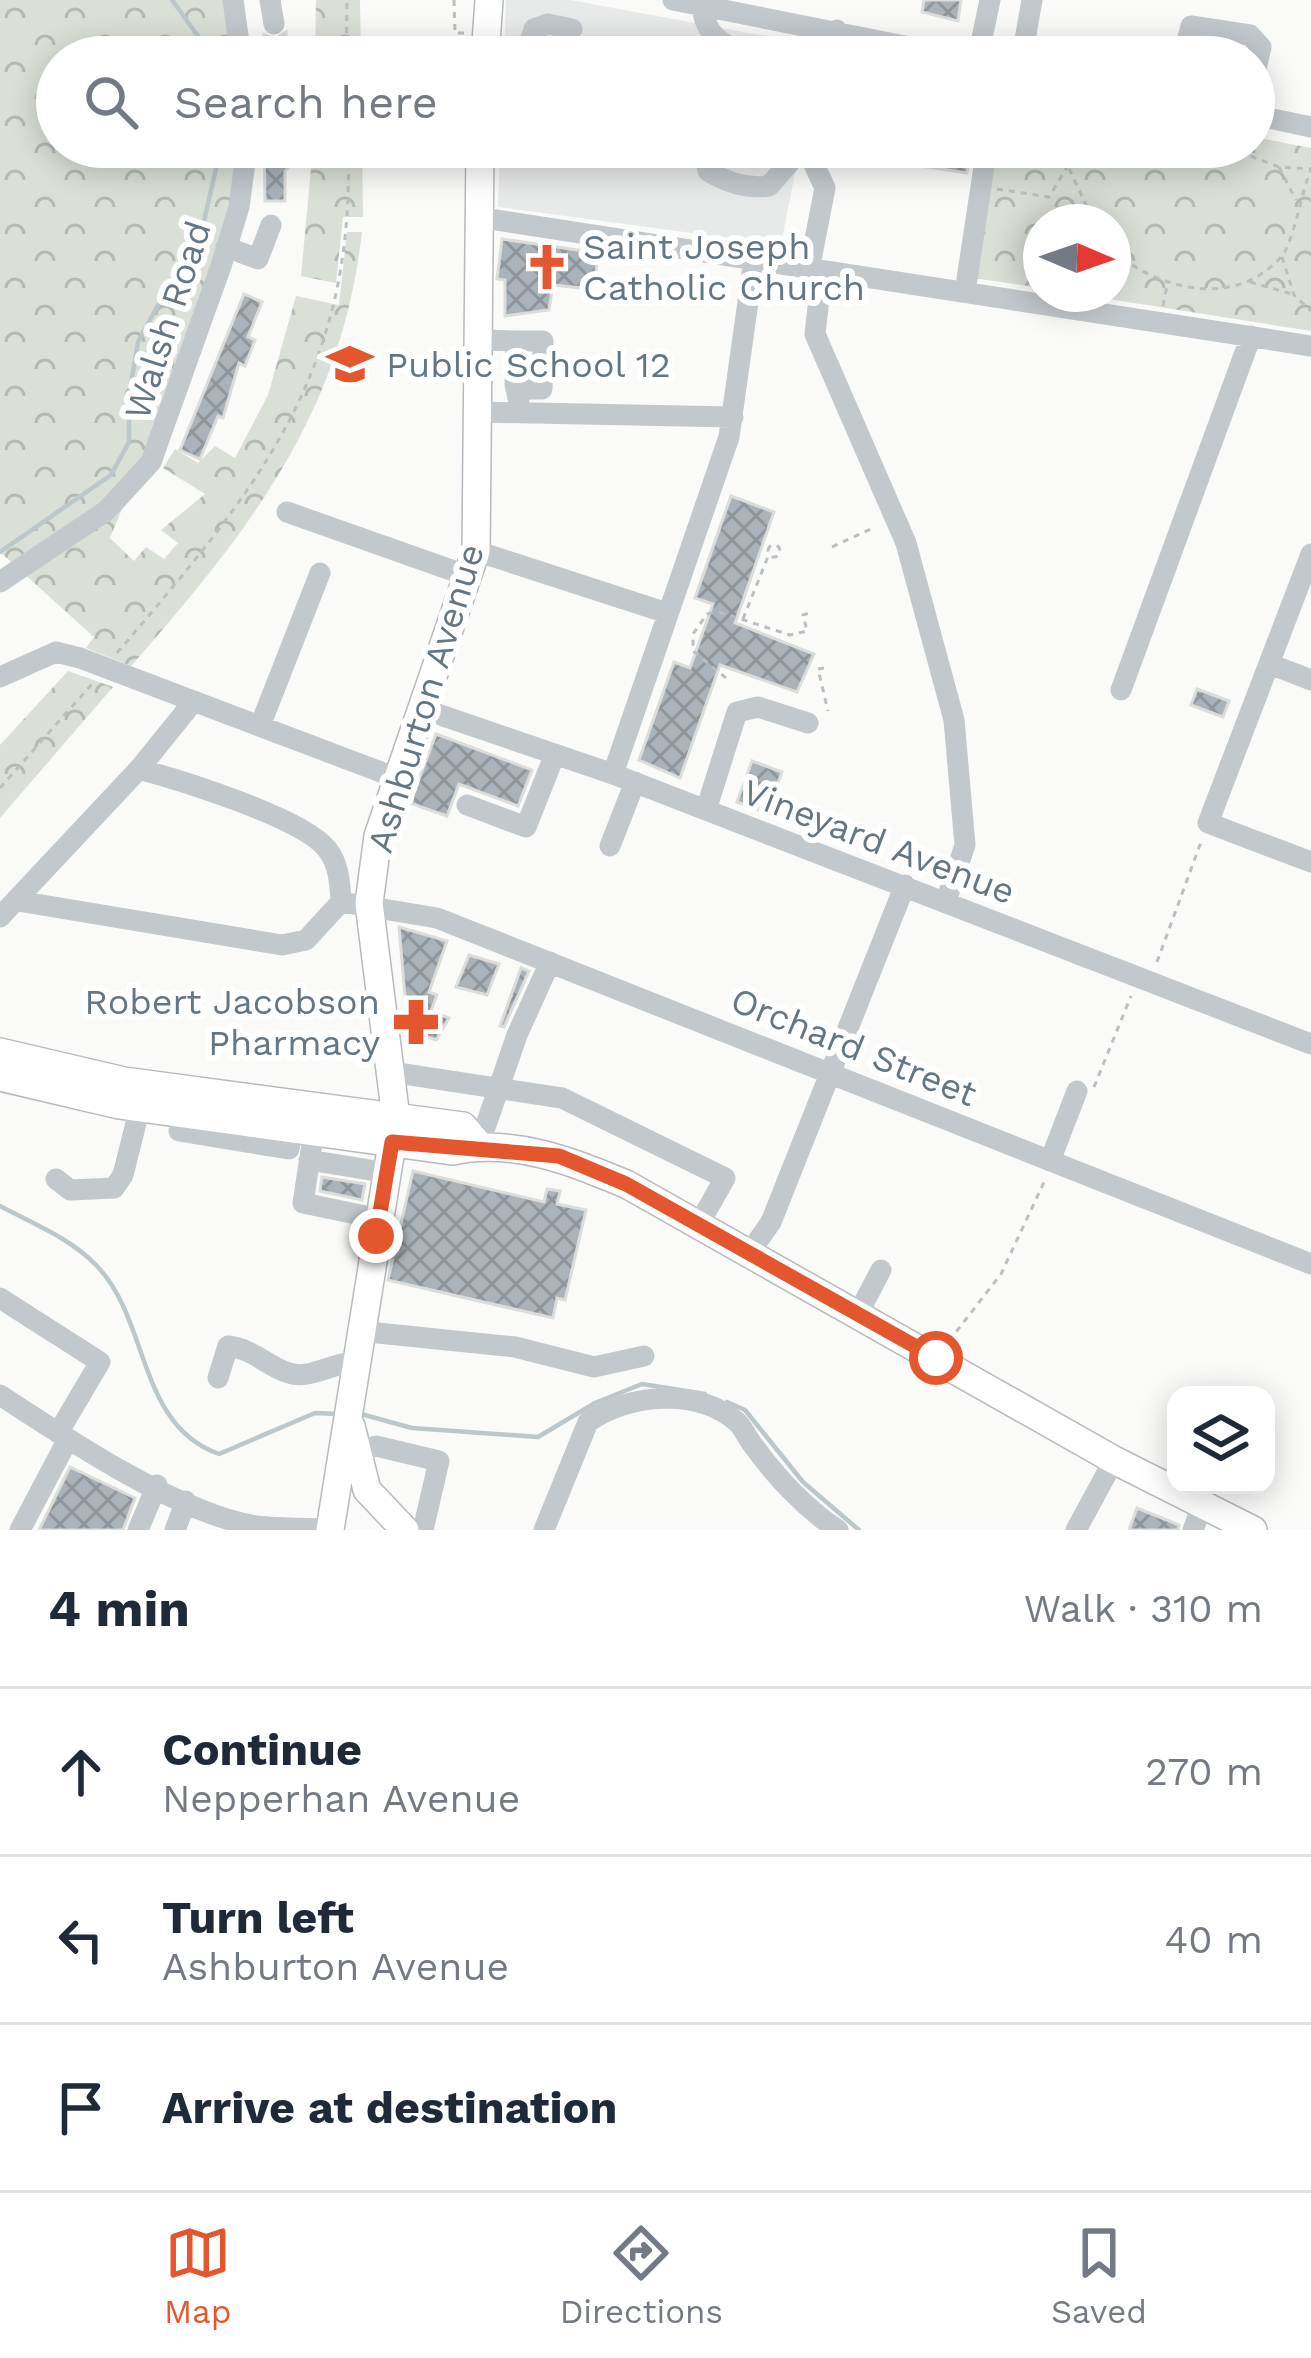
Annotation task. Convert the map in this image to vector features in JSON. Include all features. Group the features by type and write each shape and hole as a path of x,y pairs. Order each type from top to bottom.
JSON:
{"main road":[{"path":"482,36 488,0"},
{"name":"Ashburton Avenue","path":"330,1529 358,1331 394,1130 392,1072 355,903 394,777 472,563 479,168"},
{"path":"0,1052 103,1078 394,1130"},
{"path":"0,1077 64,1107 140,1107 355,1137 463,1126 479,1145 559,1156 626,1184 750,1252 1114,1460 1197,1518 1252,1530"},
{"path":"351,1406 356,1452 367,1490 405,1530"},
{"path":"330,1529 354,1530"}],"street":[{"path":"233,0 238,36"},
{"path":"270,0 274,24"},
{"path":"674,0 864,36"},
{"path":"982,36 990,0"},
{"path":"1026,36 1032,0"},
{"path":"701,6 704,28 712,36"},
{"path":"532,36 534,29 548,24 572,29"},
{"path":"1188,36 1191,26 1251,36"},
{"path":"834,36 836,30"},
{"path":"1275,119 1311,127"},
{"name":"Walsh Road","path":"0,582 106,511 151,462 163,441 226,248 243,168"},
{"path":"707,168 725,182 759,188 769,186 788,168"},
{"path":"813,168 825,188 815,334 906,543 954,720 965,845 946,901"},
{"path":"965,292 984,168"},
{"path":"477,217 1311,346"},
{"path":"226,248 258,260 271,225"},
{"path":"610,846 624,778 733,417 754,259"},
{"path":"1121,690 1251,336"},
{"path":"477,340 517,341 521,412"},
{"path":"478,412 733,417"},
{"path":"286,512 674,620"},
{"path":"1311,554 1208,823 1311,862"},
{"path":"260,726 320,573"},
{"path":"0,677 56,652 394,777"},
{"path":"1270,664 1311,680"},
{"path":"0,917 139,769 194,700"},
{"path":"706,810 737,712 758,707 818,717"},
{"name":"Vineyard Avenue","path":"420,708 624,778 1311,1044"},
{"path":"467,805 526,827 555,754"},
{"path":"18,901 282,945 306,940 355,903 329,851 307,829 190,782 139,769"},
{"path":"750,1252 771,1222 905,885"},
{"name":"Orchard Street","path":"355,903 436,917 1311,1264"},
{"path":"479,1145 550,962"},
{"path":"392,1072 500,1085 562,1099 725,1178 699,1224"},
{"path":"1052,1162 1086,1086"},
{"path":"56,1179 70,1190 114,1188 123,1175 140,1107"},
{"path":"179,1131 289,1149 303,1129"},
{"path":"303,1129 309,1160 303,1203 380,1220"},
{"path":"350,1167 355,1137"},
{"path":"309,1160 388,1173"},
{"path":"858,1314 881,1270"},
{"path":"0,1298 100,1362 20,1530"},
{"path":"358,1331 515,1347 595,1367 644,1356"},
{"path":"218,1378 229,1346 249,1348 290,1374 307,1376 327,1364 354,1362"},
{"path":"0,1395 63,1436 186,1501 256,1526 330,1529"},
{"path":"544,1530 588,1422 610,1409 658,1397 698,1403 737,1422 812,1512 838,1530"},
{"path":"356,1452 376,1446 439,1461 423,1530"},
{"path":"1076,1530 1114,1460"},
{"path":"138,1530 157,1485"},
{"path":"175,1530 186,1501"}],"path":[{"path":"346,0 346,36"},
{"path":"454,0 454,33 460,36"},
{"path":"1275,165 1311,169 1282,257 1294,295 1311,311"},
{"path":"1279,167 1297,202"},
{"path":"0,788 241,504 293,415 336,296 349,168"},
{"path":"981,187 1049,197 1063,168"},
{"path":"1072,168 1087,204"},
{"path":"1131,262 1167,284 1210,289 1248,281 1282,257"},
{"path":"1248,281 1270,292 1294,295"},
{"path":"1160,322 1167,284"},
{"path":"832,547 873,527"},
{"path":"742,620 769,554 778,556 780,546"},
{"path":"727,678 719,668 696,658 694,632 713,612 794,635 807,631 802,615 809,613"},
{"path":"674,620 694,632"},
{"path":"818,717 818,669 824,668"},
{"path":"1086,1086 1144,980 1208,823"},
{"path":"936,1358 1001,1274 1052,1162"}],"shaded area":[{"path":"506,0 570,0 765,36 505,36"},
{"path":"499,168 796,168 781,245 498,207"}],"green space":[{"path":"0,0 227,0 233,36 36,36 36,168 239,168 230,220 175,380 110,538 134,561 146,547 164,559 178,543 161,530 205,494 163,468 175,449 198,463 215,446 235,458 268,395 296,296 339,305 347,232 362,232 351,298 311,415 250,518 131,666 86,648 94,637 0,552"},
{"path":"316,0 360,0 361,36 315,36"},
{"path":"1275,141 1311,148 1311,331 1131,303 1131,204 1023,204 1023,285 973,278 991,168 1275,168"},
{"path":"311,168 362,168 363,217 343,217 336,283 301,276"},
{"path":"68,671 113,687 0,818 0,745"}],"building":[{"path":"924,0 961,0 958,21 922,12"},
{"path":"264,168 288,168 285,201 265,201"},
{"name":"Saint Joseph Catholic Church","path":"502,239 584,251 597,263 596,272 582,280 581,288 553,285 549,310 505,316 505,280 497,279"},
{"path":"244,294 262,302 248,337 255,340 245,366 239,363 223,418 218,416 200,459 180,450"},
{"path":"731,496 774,512 735,623 814,654 797,692 720,665 680,778 639,760 674,662 690,668 713,604 695,598"},
{"path":"1197,689 1229,701 1223,717 1191,705"},
{"path":"436,734 532,770 518,806 459,784 447,816 410,803"},
{"path":"752,761 782,772 767,813 737,802"},
{"path":"399,927 447,941 429,992 437,995 431,1011 449,1018 436,1040 408,1030"},
{"path":"469,955 499,964 487,995 456,987"},
{"path":"521,968 529,971 504,1027 500,1026"},
{"path":"413,1171 544,1202 547,1189 560,1191 557,1204 586,1210 565,1300 557,1298 553,1318 388,1280"},
{"path":"322,1177 365,1184 362,1200 320,1191"},
{"path":"70,1467 135,1498 123,1530 39,1530"},
{"path":"1137,1508 1179,1525 1178,1530 1129,1530"}],"waterway":[{"path":"172,0 198,36"},
{"path":"0,552 111,475 129,442 129,395 138,342 204,221 216,168"},
{"path":"0,1206 63,1239 96,1265 126,1314 158,1396 192,1440 219,1454 315,1413 338,1414"},
{"path":"361,1414 412,1428 538,1437 595,1403 642,1384 705,1394"},
{"path":"727,1402 745,1410 803,1482 859,1530"}],"place":[{"name":"Saint Joseph Catholic Church","path":"547,267"},
{"name":"Public School 12","path":"350,364"},
{"name":"Robert Jacobson Pharmacy","path":"416,1022"}],"route":[{"path":"376,1236 392,1142 452,1151 479,1145 559,1156 626,1184 936,1358"}]}
